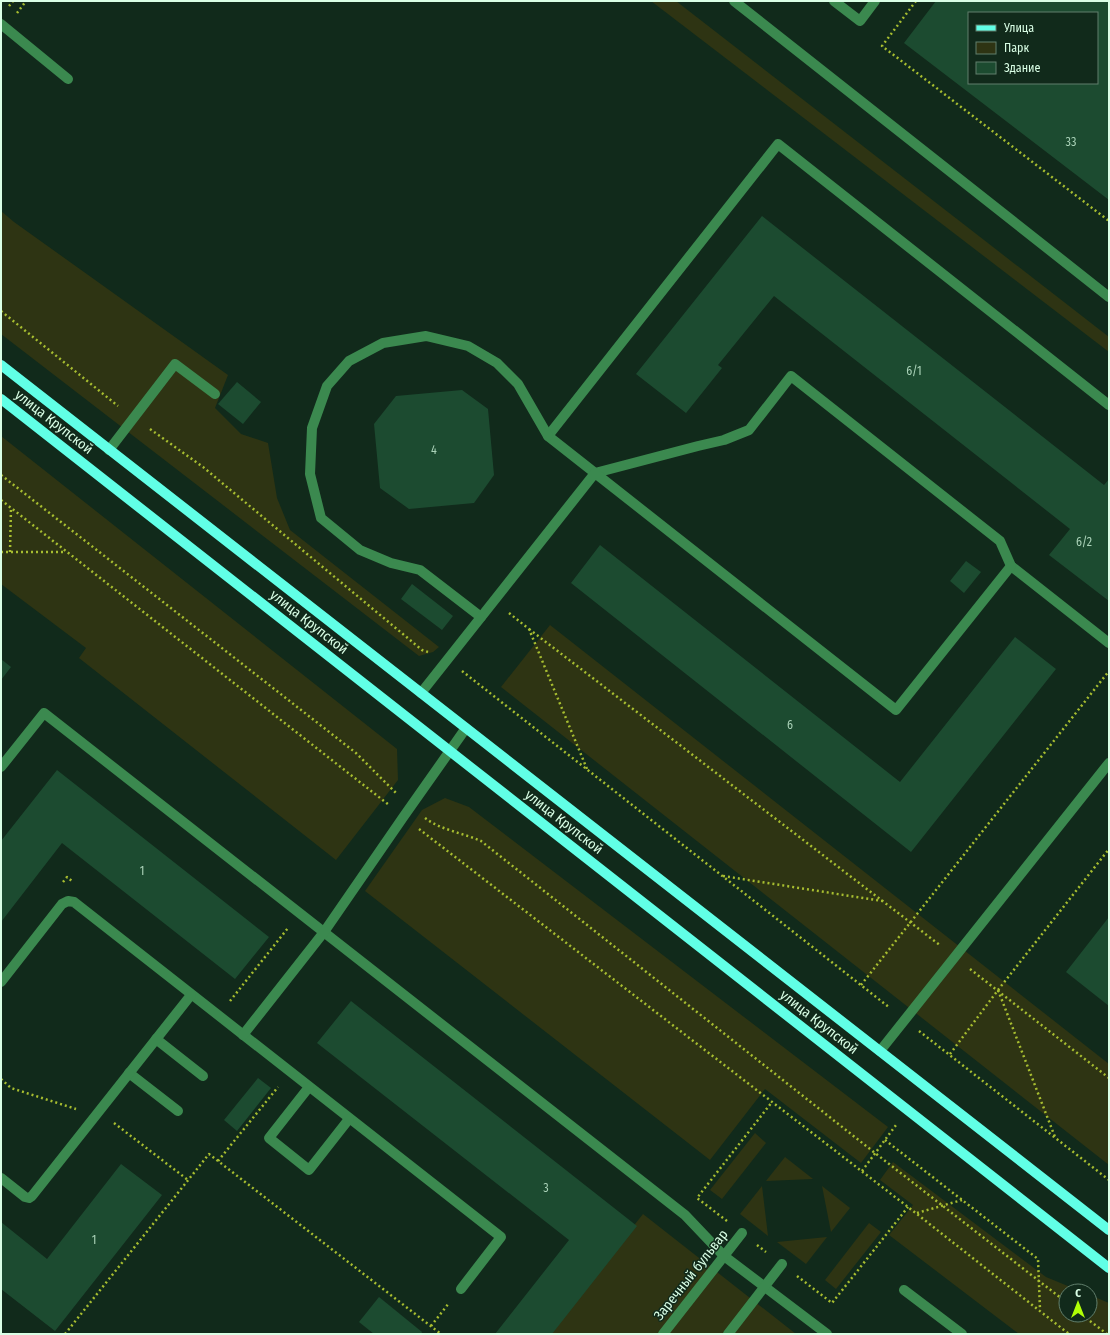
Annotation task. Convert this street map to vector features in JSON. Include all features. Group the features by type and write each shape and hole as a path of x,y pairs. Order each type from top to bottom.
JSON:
{"main road":[{"name":"улица Крупской","path":"1,365 1109,1230"},
{"name":"улица Крупской","path":"1,399 1109,1268"}],"street":[{"path":"734,1 1109,297"},
{"path":"834,1 860,21 875,1"},
{"path":"1,24 68,79"},
{"path":"548,436 778,144 1109,405"},
{"path":"481,617 420,570 391,563 360,550 321,518 310,474 312,428 328,386 349,361 383,343 426,336 468,346 497,363 518,384 548,436 896,710 1011,566"},
{"path":"109,450 175,364 215,394"},
{"path":"421,693 595,473 724,440 749,430 791,376 1000,541 1011,566 1109,643"},
{"path":"1,767 44,713 685,1215 724,1256 826,1334"},
{"path":"243,1035 324,932 466,728"},
{"path":"880,1051 1109,763"},
{"path":"1,982 62,904 68,901 74,902 501,1237 460,1289"},
{"path":"1,1178 25,1197 29,1198 32,1196 191,994"},
{"path":"156,1039 203,1076"},
{"path":"129,1073 178,1111"},
{"path":"309,1087 269,1138 309,1170 349,1119"},
{"name":"Заречный бульвар","path":"662,1334 742,1233"},
{"path":"728,1334 782,1264"},
{"path":"904,1290 962,1334"}],"path":[{"path":"15,15 26,1"},
{"path":"916,1 882,46 1109,221"},
{"path":"1,311 134,418 203,468 422,650 447,660 1109,1180"},
{"path":"1,475 356,752 410,807 440,827 466,834 480,840 1058,1296"},
{"path":"1,500 404,816 1070,1334"},
{"path":"10,552 11,508"},
{"path":"1,552 67,552"},
{"path":"493,601 998,990 1109,1078"},
{"path":"529,629 588,770"},
{"path":"861,985 1109,671"},
{"path":"950,1054 998,990 1109,849"},
{"path":"722,876 882,901"},
{"path":"228,1003 300,913"},
{"path":"998,990 1055,1138"},
{"path":"218,1161 290,1072"},
{"path":"772,1102 697,1198 832,1303 908,1207"},
{"path":"862,1171 908,1110"},
{"path":"885,1140 1038,1258 1040,1310"},
{"path":"65,1334 209,1154 441,1334"},
{"path":"916,1214 963,1200"},
{"path":"431,1326 460,1289"},
{"path":"1093,1323 1107,1334"}],"green space":[{"path":"651,1 676,1 1109,337 1109,352"},
{"path":"1,211 14,222 228,375 215,408 241,434 268,443 277,498 290,530 439,647 433,652 419,656 1,334"},
{"path":"1,436 397,749 398,780 336,860 79,658 86,648 1,584"},
{"path":"550,625 1109,1064 1109,1165 501,687"},
{"path":"445,798 469,807 888,1127 861,1163 765,1089 710,1160 365,891 422,810"},
{"path":"755,1133 766,1143 722,1199 710,1190"},
{"path":"785,1157 813,1179 766,1181"},
{"path":"893,1162 1046,1277 1061,1283 1058,1283 1058,1323 1098,1323 1098,1298 1109,1303 1109,1334 1019,1334 889,1235 913,1205 880,1180"},
{"path":"762,1186 768,1236 740,1214"},
{"path":"822,1186 850,1208 831,1232"},
{"path":"643,1214 796,1334 548,1334"},
{"path":"869,1223 881,1232 836,1289 825,1280"},
{"path":"827,1237 806,1264 777,1242"}],"building":[{"path":"936,1 1109,1 1109,200 904,43"},
{"path":"762,216 1104,485 1109,479 1109,601 1049,555 1070,529 774,296 718,365 722,368 686,413 636,374"},
{"path":"237,382 261,402 243,424 218,404"},
{"path":"462,390 488,409 494,475 474,503 409,509 380,488 374,424 396,396"},
{"path":"600,545 900,782 1015,637 1056,669 911,852 571,583"},
{"path":"966,561 981,572 964,593 950,581"},
{"path":"412,584 453,616 442,630 401,599"},
{"path":"1,659 11,667 1,680"},
{"path":"57,770 269,937 235,979 62,843 1,922 1,841"},
{"path":"1109,917 1109,1006 1066,972"},
{"path":"351,1001 637,1226 552,1334 495,1334 569,1240 317,1043"},
{"path":"258,1078 271,1088 237,1131 224,1120"},
{"path":"121,1164 162,1195 55,1331 1,1289 1,1222 47,1259"},
{"path":"379,1297 422,1332 421,1334 374,1334 359,1322"}]}
